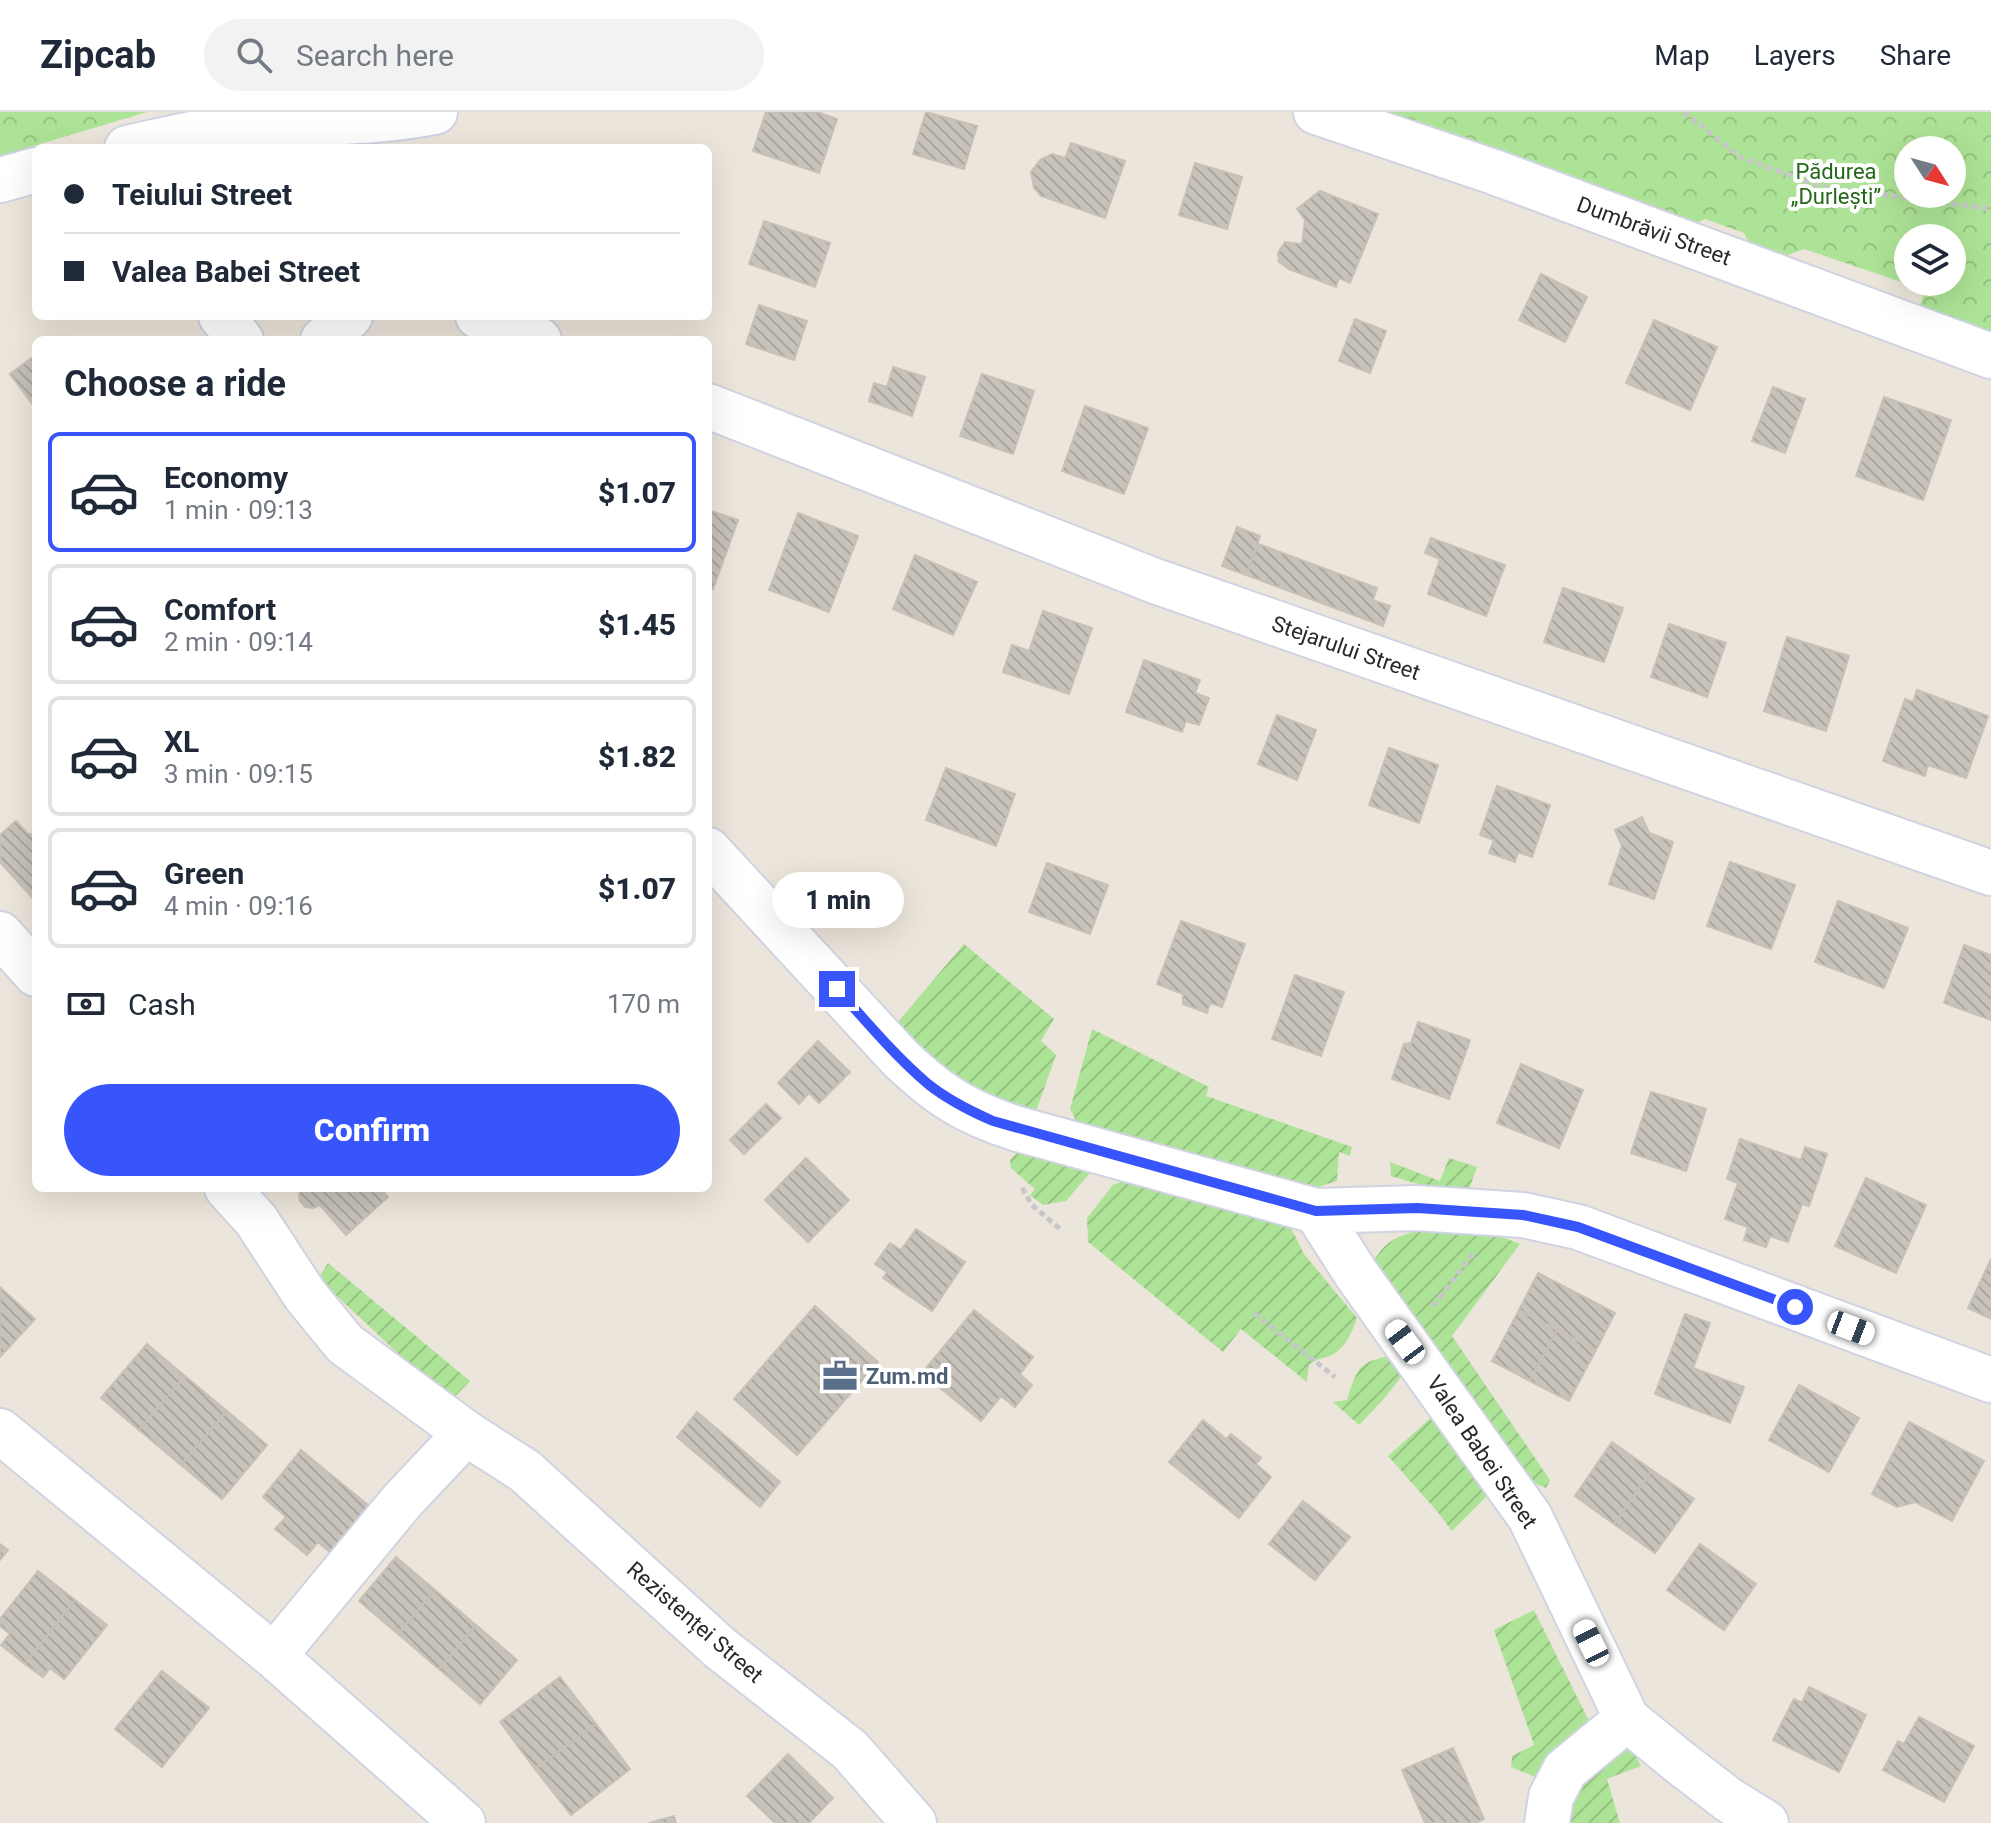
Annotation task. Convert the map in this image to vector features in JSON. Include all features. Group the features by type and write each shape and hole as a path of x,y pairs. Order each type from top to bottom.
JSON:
{"street":[{"path":"147,144 228,128 378,120 435,112"},
{"name":"Dumbrăvii Street","path":"1316,112 1494,172 1991,356"},
{"path":"0,180 32,171"},
{"path":"224,320 238,336"},
{"path":"328,336 346,320"},
{"path":"488,320 529,336"},
{"name":"Stejarului Street","path":"712,408 1155,581 1991,873"},
{"path":"712,854 901,1059 929,1085 962,1107 993,1121 1316,1211 1417,1208 1523,1215 1578,1227 1991,1380"},
{"path":"0,934 32,970"},
{"name":"Rezistenței Street","path":"231,1192 256,1220 305,1295 345,1344 466,1433 525,1471 720,1648 850,1750 914,1823"},
{"name":"Valea Babei Street","path":"1316,1211 1357,1275 1530,1517 1627,1719"},
{"path":"0,1431 274,1656 463,1823"},
{"path":"274,1656 402,1501 466,1433"},
{"path":"1547,1823 1551,1797 1565,1770 1627,1719 1729,1800 1766,1823"}],"path":[{"path":"1684,112 1740,157 1820,186 1991,209"},
{"path":"1022,1188 1032,1205 1060,1229"},
{"path":"1405,1342 1504,1214"},
{"path":"1254,1313 1335,1377"}],"green space":[{"path":"0,112 147,112 32,144 0,156"},
{"name":"Pădurea „Durlești”","path":"1382,112 1991,112 1991,336 1919,309 1923,296 1966,296 1966,224 1894,224 1894,279 1804,249 1780,258 1752,249 1744,233 1705,219 1690,226"},
{"path":"964,944 1054,1019 1041,1041 1056,1055 1035,1114 957,1088 896,1024"},
{"path":"1092,1029 1209,1087 1206,1096 1352,1147 1350,1156 1339,1152 1337,1181 1318,1187 1202,1159 1072,1122 1075,1118 1070,1109"},
{"path":"1022,1147 1079,1160 1090,1173 1066,1201 1043,1205 1030,1195 1035,1189 1011,1168 1010,1160"},
{"path":"1449,1158 1477,1167 1468,1192 1455,1195 1391,1176 1390,1162 1440,1181"},
{"path":"1136,1176 1278,1217 1291,1228 1304,1254 1357,1318 1339,1350 1309,1365 1307,1382 1241,1329 1223,1352 1088,1242 1087,1218 1113,1185"},
{"path":"1430,1227 1492,1233 1520,1244 1452,1336 1550,1480 1546,1488 1528,1480 1369,1268 1394,1239"},
{"path":"328,1263 470,1381 450,1402 322,1282 321,1274"},
{"path":"1399,1354 1407,1370 1359,1425 1333,1402 1347,1400 1363,1366"},
{"path":"1433,1416 1489,1494 1452,1531 1388,1456"},
{"path":"1534,1610 1592,1727 1535,1777 1511,1767 1512,1756 1534,1745 1494,1630"},
{"path":"1632,1749 1641,1766 1607,1779 1620,1823 1561,1823 1563,1805 1604,1756"}],"building":[{"path":"766,112 817,112 837,119 819,173 753,151"},
{"path":"926,112 977,126 964,169 913,154"},
{"path":"1071,143 1125,161 1105,218 1041,196 1034,188 1031,172 1040,160 1052,154 1065,158"},
{"path":"1195,163 1242,177 1227,229 1179,215"},
{"path":"1320,191 1378,214 1350,283 1339,278 1336,287 1279,262 1278,253 1285,242 1302,244 1305,220 1297,209"},
{"path":"764,221 830,243 815,287 749,264"},
{"path":"1541,274 1587,297 1565,342 1519,320"},
{"path":"759,305 807,321 794,360 746,344"},
{"path":"1355,319 1386,331 1370,373 1339,361"},
{"path":"1654,320 1717,347 1690,410 1626,383"},
{"path":"32,358 32,404 10,374"},
{"path":"893,367 925,377 912,416 869,401 874,383 887,387"},
{"path":"982,374 1034,391 1013,454 960,436"},
{"path":"1773,387 1805,399 1785,453 1752,441"},
{"path":"1884,397 1951,420 1923,500 1856,476"},
{"path":"1085,406 1148,428 1124,494 1062,471"},
{"path":"712,511 738,520 712,589"},
{"path":"798,513 858,536 829,612 769,590"},
{"path":"1237,527 1260,536 1246,575 1222,566"},
{"path":"1431,538 1505,565 1486,616 1428,594 1440,559 1425,553"},
{"path":"1258,544 1377,588 1373,600 1390,606 1383,626 1246,575"},
{"path":"915,555 977,582 953,635 893,609"},
{"path":"1563,588 1623,608 1604,662 1544,642"},
{"path":"1043,611 1092,628 1069,694 1003,672 1012,645 1029,651"},
{"path":"1669,624 1726,643 1707,697 1651,677"},
{"path":"1787,637 1849,656 1826,731 1764,711"},
{"path":"1144,660 1200,680 1195,693 1209,698 1199,725 1186,721 1182,732 1126,712"},
{"path":"1917,690 1988,716 1966,778 1928,765 1925,776 1883,761 1905,699 1913,702"},
{"path":"1277,715 1316,730 1297,780 1258,764"},
{"path":"1389,748 1438,765 1419,823 1369,805"},
{"path":"946,768 1015,794 996,846 926,820"},
{"path":"1497,786 1550,805 1532,857 1518,852 1515,862 1489,853 1494,840 1480,835"},
{"path":"1642,817 1649,833 1673,842 1654,899 1609,884 1622,846 1615,830"},
{"path":"16,821 28,834 32,834 32,898 0,862 0,835"},
{"path":"1730,862 1795,885 1771,949 1707,926"},
{"path":"1047,863 1108,885 1090,934 1029,912"},
{"path":"1838,901 1908,928 1884,988 1815,962"},
{"path":"1181,921 1245,944 1222,1007 1210,1003 1207,1013 1183,1004 1183,994 1157,984"},
{"path":"1964,945 1991,955 1991,1020 1944,1003"},
{"path":"1295,975 1344,992 1321,1056 1272,1039"},
{"path":"1418,1022 1470,1040 1449,1099 1392,1079 1404,1044 1411,1043"},
{"path":"818,1041 850,1072 819,1103 809,1093 799,1104 778,1083"},
{"path":"1521,1064 1583,1090 1559,1148 1497,1123"},
{"path":"1651,1092 1706,1109 1686,1171 1631,1153"},
{"path":"766,1104 781,1118 744,1154 730,1140"},
{"path":"1740,1139 1801,1160 1805,1147 1827,1154 1809,1206 1802,1204 1788,1242 1770,1236 1766,1247 1744,1240 1748,1227 1725,1219 1738,1183 1727,1179"},
{"path":"806,1158 849,1200 808,1242 765,1200"},
{"path":"1866,1178 1926,1205 1896,1273 1835,1246"},
{"path":"300,1192 384,1192 388,1197 346,1235 320,1205 305,1207"},
{"path":"916,1229 965,1262 932,1311 883,1278 887,1272 875,1264 890,1243 901,1250"},
{"path":"1991,1259 1991,1319 1968,1308"},
{"path":"1538,1273 1615,1313 1596,1350 1519,1310"},
{"path":"0,1287 35,1319 0,1357"},
{"path":"815,1306 878,1362 797,1455 734,1399"},
{"path":"974,1310 1033,1357 1020,1374 1032,1385 1015,1407 1001,1396 981,1421 922,1373"},
{"path":"1519,1310 1557,1330 1530,1381 1492,1361"},
{"path":"1685,1314 1710,1323 1693,1368 1744,1387 1730,1423 1655,1394"},
{"path":"1557,1330 1596,1350 1569,1401 1530,1381"},
{"path":"147,1344 185,1376 139,1430 101,1398"},
{"path":"185,1376 227,1411 181,1465 139,1430"},
{"path":"1799,1385 1859,1418 1829,1472 1769,1440"},
{"path":"227,1411 267,1445 222,1499 181,1465"},
{"path":"697,1412 780,1482 760,1507 677,1437"},
{"path":"1203,1420 1226,1439 1231,1434 1261,1458 1256,1464 1271,1477 1239,1518 1169,1462"},
{"path":"1909,1422 1984,1461 1952,1521 1915,1502 1897,1507 1872,1494"},
{"path":"1612,1442 1652,1470 1614,1524 1575,1496"},
{"path":"301,1450 369,1506 330,1552 318,1542 307,1555 275,1529 286,1517 263,1497"},
{"path":"1652,1470 1694,1499 1655,1553 1614,1524"},
{"path":"1303,1501 1350,1537 1315,1580 1269,1544"},
{"path":"0,1544 8,1550 0,1560"},
{"path":"1700,1544 1756,1584 1724,1630 1667,1590"},
{"path":"396,1557 435,1590 398,1634 359,1601"},
{"path":"38,1571 75,1600 25,1664 1,1645 10,1634 0,1626 0,1619"},
{"path":"435,1590 476,1625 439,1669 398,1634"},
{"path":"75,1600 107,1625 64,1679 50,1668 43,1677 25,1664"},
{"path":"476,1625 517,1660 480,1704 439,1669"},
{"path":"162,1671 209,1708 162,1767 115,1729"},
{"path":"560,1677 596,1724 535,1769 500,1722"},
{"path":"1809,1687 1866,1715 1839,1772 1773,1740 1794,1699 1802,1703"},
{"path":"1919,1717 1974,1746 1944,1802 1883,1770 1898,1741 1904,1744"},
{"path":"596,1724 630,1769 571,1815 535,1769"},
{"path":"1453,1748 1484,1819 1475,1823 1425,1823 1402,1770"},
{"path":"788,1754 833,1798 809,1823 775,1823 747,1796"},
{"path":"674,1816 676,1823 649,1823"}],"place":[{"name":"Zum.md","path":"840,1376"}],"route":[{"path":"837,989 929,1085 962,1107 993,1121 1316,1211 1417,1208 1523,1215 1578,1227 1795,1307"}]}
